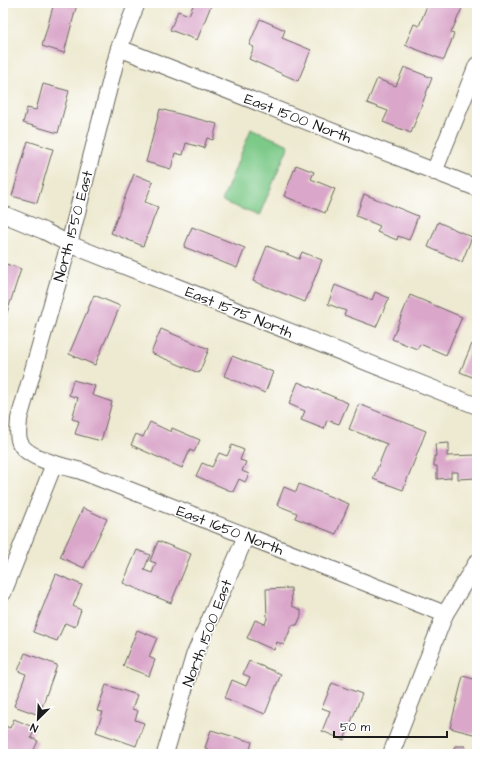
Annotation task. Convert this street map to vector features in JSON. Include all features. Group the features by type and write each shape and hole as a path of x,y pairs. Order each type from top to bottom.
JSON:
{"street":[{"name":"North 1550 East","path":"24,448 19,441 19,418 69,244 119,48 137,3"},
{"name":"East 1500 North","path":"119,48 477,188"},
{"path":"434,172 477,65"},
{"name":"East 1575 North","path":"3,214 44,231 69,244 477,406"},
{"name":"East 1650 North","path":"24,448 33,455 54,464 81,471 445,614"},
{"path":"3,593 54,464"},
{"name":"North 1500 East","path":"165,754 194,656 246,536"},
{"path":"391,754 445,614 477,562"}],"green space":[{"path":"251,129 289,145 259,216 222,201"}],"building":[{"path":"54,3 77,4 64,53 42,46"},
{"path":"194,3 212,3 197,40 170,30 178,11 189,15"},
{"path":"428,3 461,3 459,7 462,8 451,33 454,34 444,60 405,45 414,24 419,26"},
{"path":"260,19 285,30 282,38 311,50 298,81 249,59 254,47 249,45"},
{"path":"404,67 432,78 411,133 383,122 388,111 367,103 377,79 396,86"},
{"path":"43,84 69,91 58,133 23,123 27,108 36,110"},
{"path":"160,109 217,124 213,140 207,138 204,148 186,143 183,155 175,153 171,169 146,162"},
{"path":"28,141 53,149 37,203 12,196"},
{"path":"296,165 314,172 311,179 335,189 325,213 284,196"},
{"path":"134,174 153,182 145,202 158,207 143,246 111,233"},
{"path":"364,194 418,216 409,240 398,236 397,240 377,232 380,226 356,216"},
{"path":"438,222 472,237 462,262 428,247"},
{"path":"192,227 245,248 237,268 184,247"},
{"path":"267,246 299,259 302,252 322,260 305,302 253,281"},
{"path":"3,263 21,269 3,325"},
{"path":"335,285 372,300 375,292 389,298 376,327 344,315 346,311 328,304"},
{"path":"94,295 120,306 95,365 69,354"},
{"path":"410,295 462,317 446,355 420,344 417,349 392,339"},
{"path":"161,329 209,349 199,373 151,353"},
{"path":"477,341 477,379 460,372 472,344 475,345"},
{"path":"232,356 273,372 265,393 224,376"},
{"path":"73,380 95,386 92,395 112,402 101,441 75,434 79,421 72,419 78,398 69,395"},
{"path":"298,382 348,403 339,424 327,420 324,429 301,420 305,411 289,404"},
{"path":"359,404 426,431 403,490 373,479 387,444 349,429"},
{"path":"150,422 171,432 172,428 200,440 194,452 190,450 182,468 131,445 136,434 143,437"},
{"path":"449,443 449,452 447,452 447,456 477,455 477,478 458,479 458,472 451,472 451,478 437,479 437,466 434,466 434,456 436,456 435,444"},
{"path":"232,445 244,450 240,460 246,462 242,471 249,474 245,482 239,479 233,492 196,476 202,463 212,467 219,453 227,456"},
{"path":"299,484 349,504 336,534 295,518 297,513 277,505 284,487 296,492"},
{"path":"83,508 107,519 84,568 60,557"},
{"path":"158,541 191,554 171,603 123,583 137,550 150,555 144,570 152,573 156,563 150,561"},
{"path":"56,574 82,585 73,606 81,610 75,627 65,623 57,641 33,632"},
{"path":"291,588 292,606 301,610 301,616 297,625 292,625 284,645 277,642 274,650 247,638 255,620 265,624 267,619 266,589"},
{"path":"137,630 157,638 149,657 155,660 149,676 123,666"},
{"path":"25,653 57,665 39,715 14,706 26,674 18,671"},
{"path":"249,661 281,674 265,714 225,698 232,680 246,686 250,677 243,674"},
{"path":"463,676 477,680 477,735 450,728"},
{"path":"332,683 362,694 344,740 322,731 330,711 322,708"},
{"path":"106,685 137,695 132,709 138,711 135,720 144,723 136,746 96,732 103,712 97,711"},
{"path":"14,719 35,728 31,738 38,741 32,754 3,754 3,725 10,728"},
{"path":"211,730 252,742 249,754 218,754 218,752 205,748"},
{"path":"455,746 465,746 466,751 477,750 477,754 443,754 452,752"}]}
